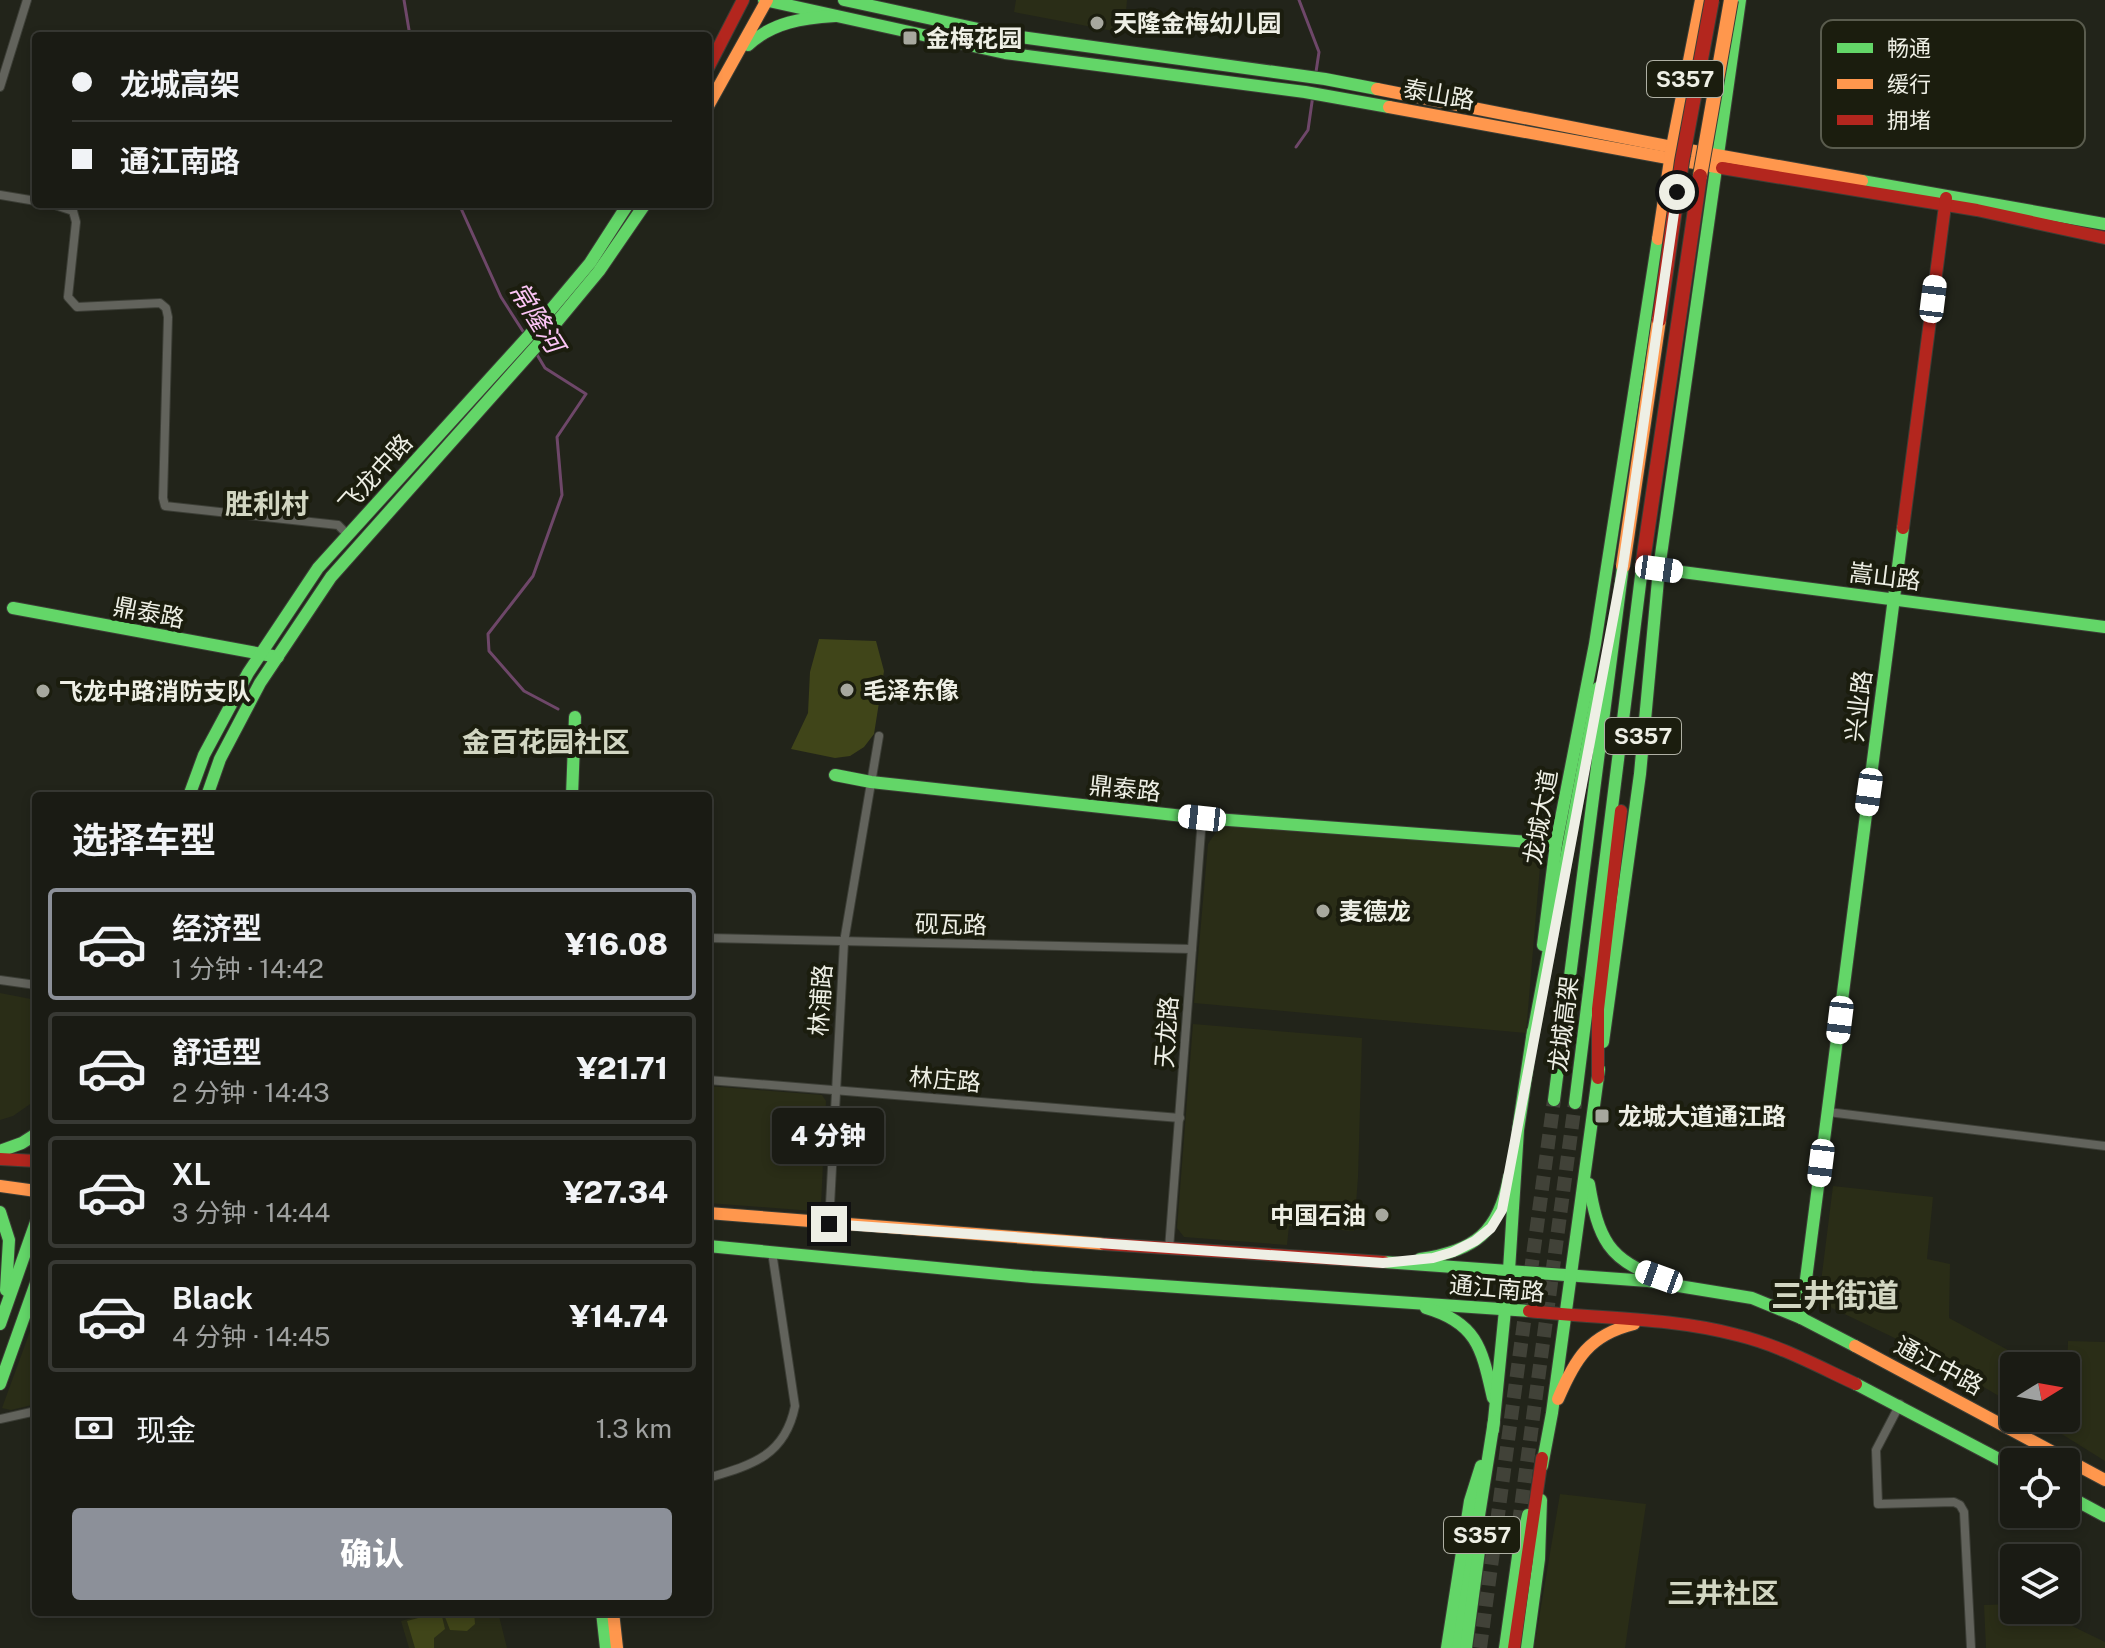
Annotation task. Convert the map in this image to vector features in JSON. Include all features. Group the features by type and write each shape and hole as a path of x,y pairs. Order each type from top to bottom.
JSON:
{"main road":[{"path":"712,60 743,0"},
{"name":"泰山路","path":"844,0 1006,35 1306,85 1322,96 2105,224"},
{"name":"龙城大道","path":"1466,1648 1506,1308 1518,1130 1556,844 1595,644 1671,153 1701,0"},
{"name":"龙城高架","path":"1554,1100 1623,566 1682,161 1712,0"},
{"name":"龙城高架","path":"1575,1103 1642,568 1702,160 1731,0"},
{"name":"S357","path":"1505,1648 1518,1556 1552,1413 1572,1277 1640,774 1659,569 1740,0"},
{"path":"712,99 766,1"},
{"name":"泰山路","path":"766,1 1005,53 1306,85 1325,79 1671,153"},
{"path":"732,63 755,37 780,24 835,16"},
{"name":"泰山路","path":"1946,200 2105,238"},
{"name":"兴业路","path":"1801,1318 1946,200"},
{"name":"飞龙中路","path":"208,792 220,759 260,683 331,577 530,344 590,263 625,208"},
{"name":"飞龙中路","path":"190,792 204,755 260,655 318,568 599,271 642,208"},
{"path":"1532,1039 1623,566"},
{"path":"1598,1078 1598,1009 1628,758 1642,568"},
{"name":"嵩山路","path":"1659,569 2105,627"},
{"name":"鼎泰路","path":"13,608 278,657"},
{"path":"572,792 575,717"},
{"name":"鼎泰路","path":"835,775 871,782 1202,818 1556,844"},
{"path":"1383,1263 1433,1258 1453,1252 1475,1241 1491,1228 1502,1210 1518,1130"},
{"path":"0,1151 32,1137"},
{"path":"0,1159 32,1161"},
{"path":"1587,1167 1596,1222 1628,1266 1699,1288"},
{"path":"0,1186 32,1190"},
{"path":"0,1212 8,1224 10,1238 2,1319"},
{"name":"通江南路","path":"712,1213 1169,1249 1509,1270"},
{"path":"2,1319 32,1233"},
{"name":"通江南路","path":"712,1246 1032,1277 1506,1308 1564,1316"},
{"name":"通江中路","path":"1509,1270 1648,1281 1752,1298 1801,1318 2105,1480"},
{"path":"0,1384 32,1294"},
{"path":"1387,1302 1427,1308 1455,1318 1478,1348 1487,1370 1495,1413 1458,1648"},
{"path":"1564,1316 1673,1322 1757,1340 1900,1404 2000,1459"},
{"path":"1552,1413 1574,1362 1584,1350 1613,1329 1655,1321"},
{"path":"1447,1648 1470,1501 1495,1413"},
{"path":"1514,1648 1542,1458"},
{"path":"1527,1648 1539,1559 1542,1458"},
{"path":"2080,1503 2105,1516"},
{"path":"602,1616 606,1648"},
{"path":"613,1616 617,1648"}],"street":[{"path":"0,87 27,0"},
{"path":"0,195 32,200"},
{"path":"64,208 73,211 76,222 68,297 72,303 77,307 160,303 166,308 165,506 338,525 348,535"},
{"name":"林浦路","path":"829,1224 844,942 879,736"},
{"name":"天龙路","path":"1169,1249 1202,818"},
{"name":"砚瓦路","path":"712,938 1192,949"},
{"path":"0,980 32,984"},
{"name":"林庄路","path":"712,1080 1180,1118"},
{"path":"1828,1112 2105,1146"},
{"path":"712,1477 748,1466 775,1449 791,1423 795,1406 772,1252"},
{"path":"1900,1404 1876,1450 1878,1504 1954,1502 1960,1505 1964,1512 1971,1648"},
{"path":"0,1419 32,1412"}],"shaded area":[{"name":"天隆金梅幼儿园","path":"1016,0 1127,0 1124,33 1014,12"},
{"name":"麦德龙","path":"1230,823 1538,848 1541,855 1526,1033 1194,1003 1208,844 1216,832"},
{"path":"0,993 32,999 32,1103 13,1116 0,1120"},
{"path":"1193,1024 1362,1038 1354,1231 1289,1226 1287,1245 1184,1237 1177,1228"},
{"path":"712,1086 822,1095 826,1101 821,1205 813,1211 712,1203"},
{"path":"1833,1186 1933,1197 1927,1259 1950,1264 1949,1318 2011,1352 2000,1352 2000,1397 1928,1354 1832,1308 1820,1290"},
{"path":"32,1326 32,1405 11,1410 2,1408"},
{"path":"2068,1341 2105,1342 2105,1461 2058,1432 2080,1432 2080,1352 2068,1352"},
{"path":"1560,1494 1646,1504 1625,1648 1534,1648"},
{"path":"2000,1604 2000,1624 2068,1624 2105,1642 2105,1648 1986,1648 1984,1605"},
{"path":"418,1616 499,1616 507,1648 409,1648 401,1621"}],"green space":[{"path":"819,639 876,641 884,671 874,734 864,747 850,756 835,758 791,749 808,713 810,672"},
{"path":"442,1616 445,1629 434,1638 434,1648 415,1648 407,1621"},
{"path":"474,1616 475,1624 467,1631 450,1630 445,1617"}],"waterway":[{"name":"常隆河","path":"404,0 409,32"},
{"name":"常隆河","path":"1299,0 1319,52 1316,72"},
{"name":"常隆河","path":"1296,147 1308,130 1313,95"},
{"name":"常隆河","path":"461,208 501,297 526,336"},
{"name":"常隆河","path":"536,353 545,368 586,394 557,437 562,495 533,576 488,634 489,651 524,691 558,709"}],"tunnel":[{"path":"1480,1648 1554,1100"},
{"path":"1516,1545 1575,1103"}],"traffic: fast":[{"path":"764,0 1005,53 1305,92 1389,107"},
{"path":"844,0 1006,35 1325,79 1377,89"},
{"path":"1603,1042 1640,774 1659,569 1740,0"},
{"path":"748,45 778,26 835,16"},
{"path":"1862,181 2105,224"},
{"path":"190,792 204,755 248,673 318,568 533,331 590,263 625,208"},
{"path":"208,792 220,759 260,683 331,577 541,341 599,271 642,208"},
{"path":"1543,945 1556,844 1595,644 1658,239"},
{"path":"1801,1318 1903,528"},
{"path":"1554,1100 1623,566"},
{"path":"1575,1103 1642,568"},
{"path":"1659,569 2105,627"},
{"path":"13,608 278,657"},
{"path":"1532,1039 1598,688"},
{"path":"572,792 575,717"},
{"path":"835,775 871,782 1202,818 1556,844"},
{"path":"1493,1430 1509,1270 1518,1130 1533,1031"},
{"path":"1542,1466 1599,1069"},
{"path":"0,1151 32,1137"},
{"path":"1420,1259 1456,1251 1481,1236 1499,1212 1509,1177"},
{"path":"1589,1184 1597,1219 1609,1245 1629,1264 1662,1278"},
{"path":"0,1212 9,1240 6,1290"},
{"path":"0,1324 32,1233"},
{"path":"712,1246 1032,1277 1529,1311"},
{"path":"1384,1262 1648,1281 1752,1298 1801,1318 1855,1346"},
{"path":"0,1384 32,1294"},
{"path":"1426,1308 1443,1314 1467,1330 1481,1352 1493,1398"},
{"path":"1856,1384 2000,1460"},
{"path":"1458,1648 1494,1421"},
{"path":"1447,1648 1470,1501 1481,1466"},
{"path":"1527,1648 1539,1559 1541,1500"},
{"path":"2080,1503 2105,1516"},
{"path":"1505,1648 1518,1556 1528,1515"},
{"path":"1466,1648 1481,1536"},
{"path":"602,1616 606,1648"}],"traffic: slow":[{"path":"712,99 767,0"},
{"path":"1658,239 1672,147 1701,0"},
{"path":"1700,176 1731,0"},
{"path":"1377,89 1862,181"},
{"path":"1389,107 1722,168"},
{"path":"1623,566 1659,320"},
{"path":"0,1186 32,1190"},
{"path":"712,1213 1104,1244"},
{"path":"1558,1399 1578,1361 1595,1342 1634,1324"},
{"path":"1855,1346 2105,1480"},
{"path":"613,1616 617,1648"}],"traffic: jam":[{"path":"712,60 743,0"},
{"path":"1659,320 1682,161 1712,0"},
{"path":"1722,168 1977,210 2105,238"},
{"path":"1642,568 1700,176"},
{"path":"1903,528 1946,198"},
{"path":"1598,1078 1598,1009 1621,811"},
{"path":"0,1159 32,1161"},
{"path":"1104,1244 1384,1262"},
{"path":"1529,1311 1711,1329 1768,1344 1856,1384"},
{"path":"1514,1648 1542,1458"}],"place":[{"name":"天隆金梅幼儿园","path":"1097,23"},
{"name":"金梅花园","path":"910,38"},
{"name":"毛泽东像","path":"847,690"},
{"name":"飞龙中路消防支队","path":"43,691"},
{"name":"麦德龙","path":"1323,911"},
{"name":"龙城大道通江路","path":"1602,1116"},
{"name":"中国石油","path":"1382,1215"}],"district":[{"name":"胜利村","path":"267,503"},
{"name":"金百花园社区","path":"546,741"},
{"name":"三井街道","path":"1835,1295"},
{"name":"三井社区","path":"1723,1592"}],"route":[{"path":"829,1224 1383,1263 1433,1258 1453,1252 1475,1241 1491,1228 1502,1210 1508,1182 1532,1039 1623,566 1677,192"}]}
